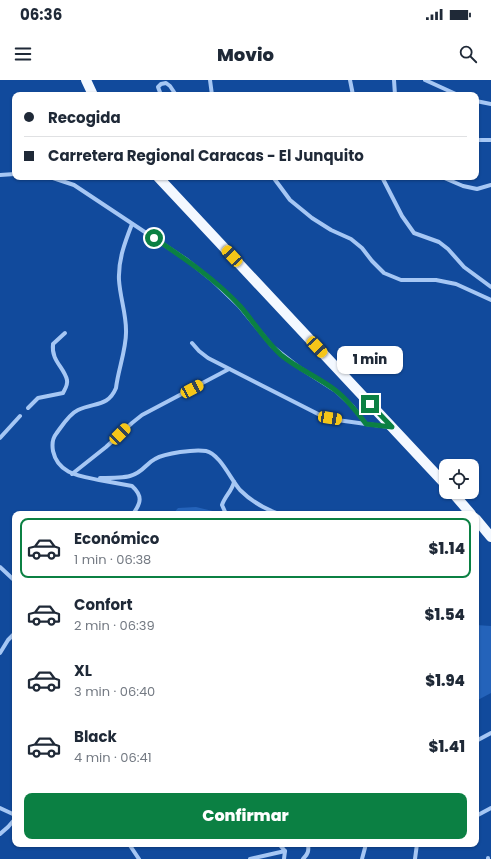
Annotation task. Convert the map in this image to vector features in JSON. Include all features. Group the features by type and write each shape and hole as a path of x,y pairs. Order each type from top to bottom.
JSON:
{"main road":[{"path":"86,80 92,92"},
{"path":"161,180 439,477"},
{"path":"458,499 468,511"},
{"path":"479,522 491,536"}],"street":[{"path":"210,80 212,92"},
{"path":"350,80 352,92"},
{"path":"394,80 395,92"},
{"path":"425,80 451,92"},
{"path":"160,92 158,87 161,84 166,83 174,92"},
{"path":"479,102 491,104"},
{"path":"479,140 491,140"},
{"path":"0,175 12,174"},
{"path":"59,180 74,185 187,260 240,306 272,346 300,368 336,390 353,407 366,424"},
{"path":"275,180 290,200 330,230 351,239 362,248 384,273 401,280 436,280 456,284 491,300"},
{"path":"384,180 402,216 414,233 439,242 448,249 464,267 491,287"},
{"path":"449,180 463,186 477,189 491,185"},
{"path":"132,224 120,262 119,281 126,314 127,332 116,388 113,395 108,400 78,410 72,414 54,436 52,443 58,462 63,468 72,474 132,486 138,492 140,498 138,507 135,511"},
{"path":"28,408 38,398 63,393 68,381 52,352 53,344 66,333"},
{"path":"192,342 199,351 208,358 320,415 366,424 392,427"},
{"path":"72,474 106,447 142,415 229,369"},
{"path":"0,438 20,416"},
{"path":"93,479 128,477 141,472 154,459 165,455 207,452 213,455 223,465 241,491 251,499 272,511"},
{"path":"225,511 222,505 232,489 234,482"},
{"path":"0,567 12,578"},
{"path":"0,653 12,636"},
{"path":"479,739 491,733"},
{"path":"0,808 12,814"},
{"path":"479,814 491,808"},
{"path":"0,834 12,822"},
{"path":"131,847 139,859"},
{"path":"282,847 285,851 284,859"},
{"path":"303,859 307,855 308,847"},
{"path":"362,859 365,847"},
{"path":"414,859 416,847"},
{"path":"250,859 285,851"}],"shaded area":[{"path":"196,507 213,511 176,511 178,508"},
{"path":"479,625 491,626 491,693 479,699"}],"route":[{"path":"154,238 187,260 213,281 240,306 272,346 282,356 336,390 353,407 366,424 392,427 370,404"}]}
